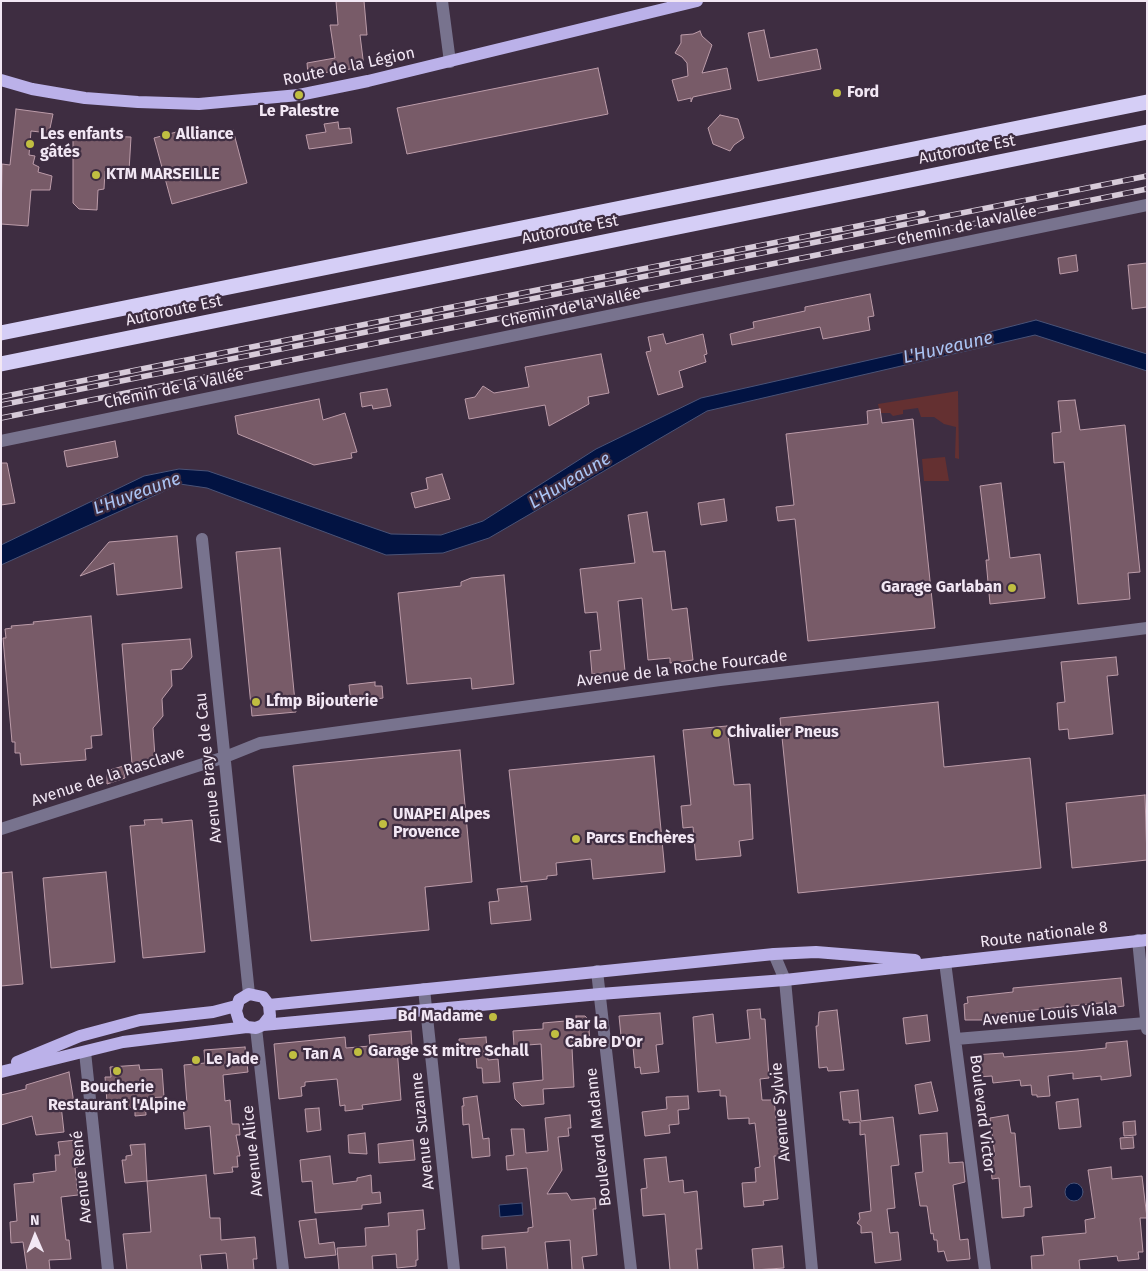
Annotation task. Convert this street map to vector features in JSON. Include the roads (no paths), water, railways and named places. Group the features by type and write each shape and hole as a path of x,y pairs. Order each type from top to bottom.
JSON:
{"highway":[{"name":"Autoroute Est","path":"1,334 1147,102"},
{"name":"Autoroute Est","path":"1,364 1147,132"}],"main road":[{"name":"Route de la Légion","path":"1,80 32,89 85,98 199,104 316,94 697,1"},
{"name":"Route nationale 8","path":"945,962 1142,940"},
{"path":"269,1005 774,954 816,952 945,962"},
{"path":"1,1071 123,1042 255,1027 600,994 785,980 945,962"},
{"path":"249,994 263,997 269,1005 270,1016 255,1027 239,1021 236,1006 239,1000 249,994"},
{"path":"1,1071 80,1036 140,1020 214,1012 236,1006"}],"street":[{"path":"442,1 450,62"},
{"name":"Chemin de la Vallée","path":"1,441 1147,205"},
{"name":"Avenue Braye de Cau","path":"202,538 249,994"},
{"name":"Avenue de la Roche Fourcade","path":"225,757 260,743 720,680 1147,628"},
{"name":"Avenue de la Rasclave","path":"1,829 225,757"},
{"path":"1142,940 1147,1030"},
{"name":"Avenue Sylvie","path":"774,954 785,980 812,1270"},
{"name":"Boulevard Victor","path":"945,962 989,1268"},
{"name":"Boulevard Madame","path":"597,971 630,1270"},
{"name":"Avenue Suzanne","path":"424,989 454,1270"},
{"name":"Avenue Louis Viala","path":"956,1039 1146,1023"},
{"name":"Avenue Alice","path":"255,1027 283,1270"},
{"name":"Avenue René","path":"85,1052 108,1270"}],"water":[{"name":"L'Huveaune","path":"1036,320 1147,354 1147,371 1035,335 707,411 489,538 443,553 386,555 207,488 180,484 1,565 1,545 144,476 179,469 208,471 391,534 441,535 483,521 596,449 701,398 958,340"},
{"path":"1074,1183 1080,1186 1083,1192 1080,1198 1074,1201 1068,1198 1065,1192 1068,1186"},
{"path":"522,1203 523,1215 500,1217 499,1205"}],"railway":[{"path":"1,405 1147,176"},
{"path":"1,418 1147,189"},
{"path":"1,397 923,213"}],"place":[{"name":"Ford","path":"837,93"},
{"name":"Le Palestre","path":"299,95"},
{"name":"Alliance","path":"166,135"},
{"name":"Les enfants gâtés","path":"30,144"},
{"name":"KTM MARSEILLE","path":"96,175"},
{"name":"Garage Garlaban","path":"1012,588"},
{"name":"Lfmp Bijouterie","path":"256,702"},
{"name":"Chivalier Pneus","path":"717,733"},
{"name":"UNAPEI Alpes Provence","path":"383,824"},
{"name":"Parcs Enchères","path":"576,839"},
{"name":"Bd Madame","path":"493,1017"},
{"name":"Bar la Cabre D'Or","path":"555,1034"},
{"name":"Garage St mitre Schall","path":"358,1052"},
{"name":"Tan A","path":"293,1055"},
{"name":"Le Jade","path":"196,1060"},
{"name":"Boucherie Restaurant l'Alpine","path":"117,1071"}]}
